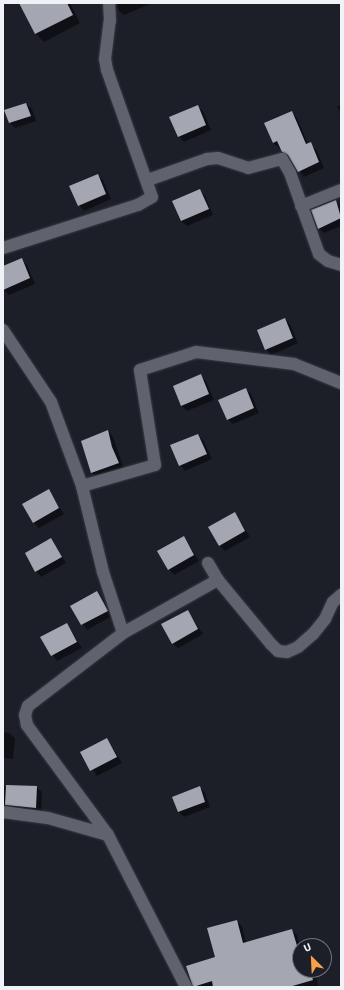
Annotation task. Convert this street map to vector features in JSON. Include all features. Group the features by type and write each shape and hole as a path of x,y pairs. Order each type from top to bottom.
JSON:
{"street":[{"path":"3,248 148,201 152,197 148,180 107,70 105,59 110,21 109,3"},
{"path":"148,180 207,159 218,158 248,168 282,159 286,165 319,254 328,261 341,265"},
{"path":"301,206 341,190"},
{"path":"4,334 51,402 82,486 103,572 123,633"},
{"path":"82,486 155,465 140,370 196,352 294,364 341,383"},
{"path":"208,563 218,580 271,644 278,650 287,652 298,647 313,634 325,619 332,602 341,595"},
{"path":"186,987 108,835 35,737 25,715 28,706 37,698 123,633 218,580"},
{"path":"3,812 48,818 108,835"}],"building":[{"path":"19,3 67,3 73,15 35,34"},
{"path":"26,103 31,116 9,123 4,110"},
{"path":"198,105 206,125 178,137 169,117"},
{"path":"292,111 306,144 311,142 319,162 298,172 288,155 282,152 277,141 273,143 264,123"},
{"path":"98,174 106,194 78,206 69,186"},
{"path":"200,189 209,209 181,221 172,201"},
{"path":"336,200 341,218 318,229 311,210"},
{"path":"22,258 30,278 3,290 3,266"},
{"path":"285,318 293,338 265,350 257,330"},
{"path":"201,374 209,394 181,406 173,386"},
{"path":"246,388 254,408 227,420 218,400"},
{"path":"108,430 112,447 119,463 91,473 81,441"},
{"path":"198,434 207,454 179,466 170,445"},
{"path":"49,489 59,508 33,523 22,504"},
{"path":"235,512 245,531 219,546 208,527"},
{"path":"184,536 194,555 168,570 157,551"},
{"path":"51,538 62,557 35,572 25,553"},
{"path":"97,591 108,611 81,625 70,606"},
{"path":"188,610 198,629 172,644 161,624"},
{"path":"67,623 77,642 51,656 40,637"},
{"path":"107,738 117,757 90,771 80,752"},
{"path":"6,785 37,786 36,808 5,805"},
{"path":"200,786 205,802 178,812 172,797"},
{"path":"237,920 243,943 292,929 295,938 292,938 292,978 312,978 313,980 289,987 213,987 212,981 193,987 186,966 215,957 207,928"}]}
